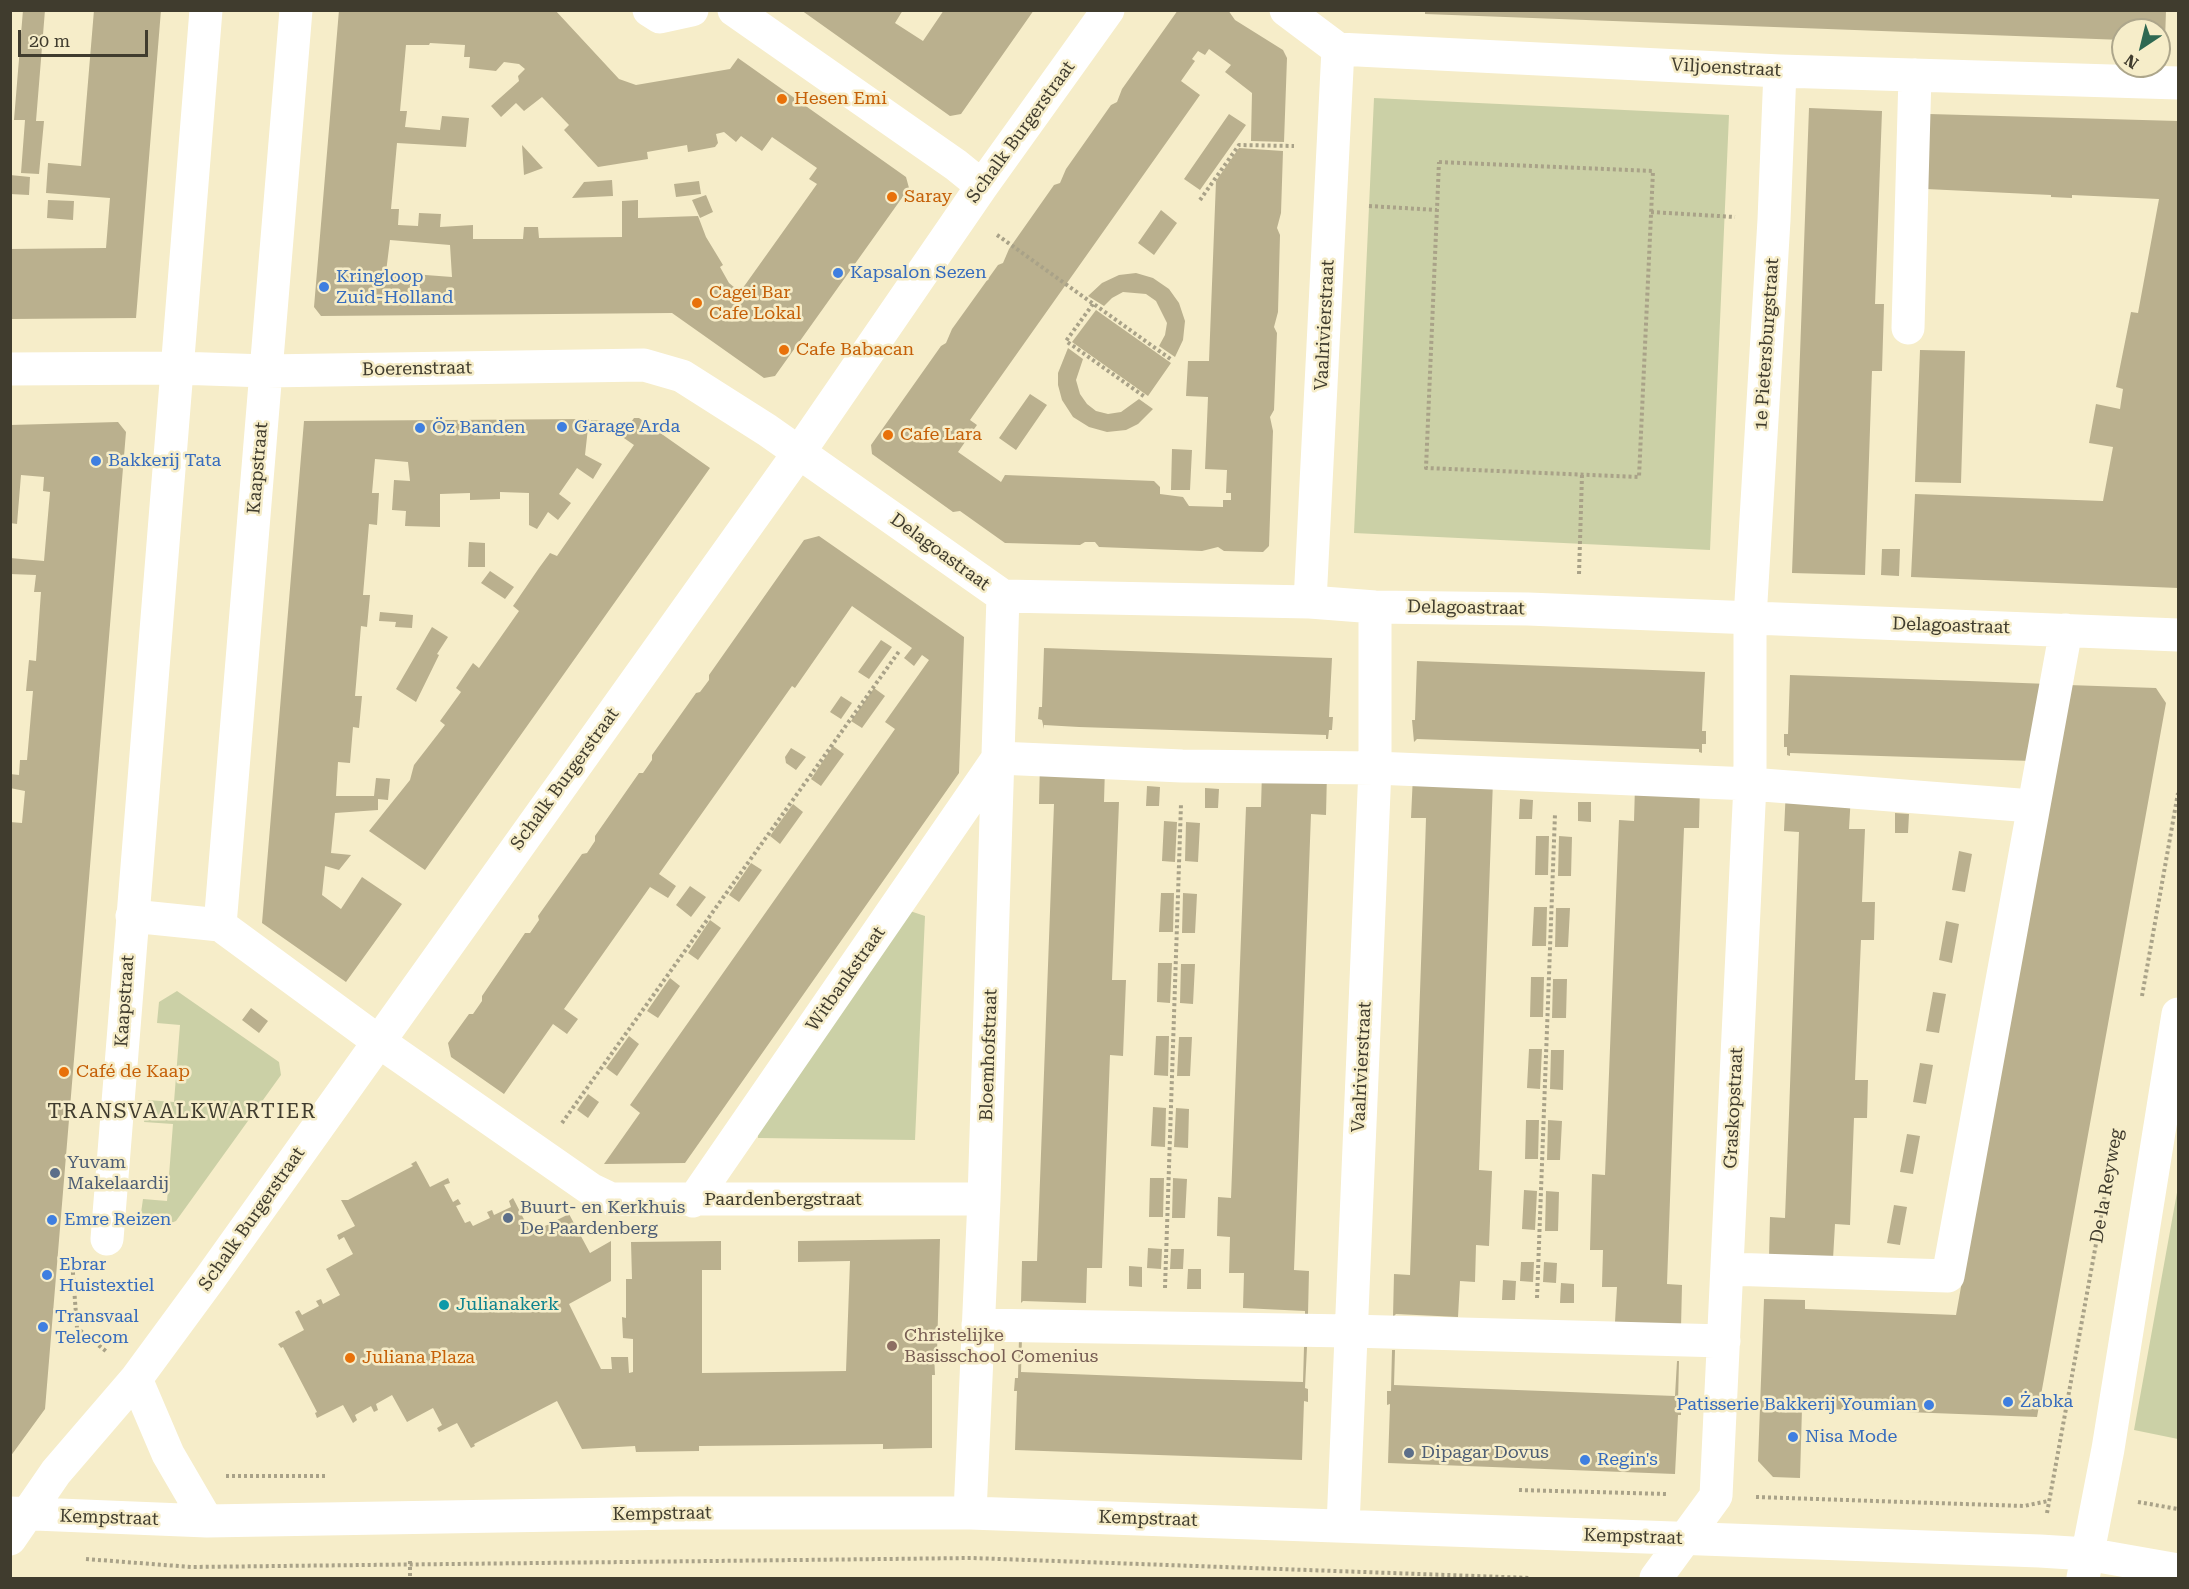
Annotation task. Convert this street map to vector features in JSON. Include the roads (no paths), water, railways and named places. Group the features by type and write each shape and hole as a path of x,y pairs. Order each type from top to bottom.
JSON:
{"street":[{"name":"Kaapstraat","path":"107,1239 206,10"},
{"name":"Kaapstraat","path":"220,926 296,10"},
{"path":"649,10 660,17 692,10"},
{"path":"734,10 956,165 973,199"},
{"name":"Schalk Burgerstraat","path":"16,1522 136,1379 800,451 973,199 1108,10"},
{"path":"1286,10 1338,49"},
{"name":"Viljoenstraat","path":"1338,49 1780,71 2178,83"},
{"name":"Vaalrivierstraat","path":"1310,602 1335,147 1338,49"},
{"name":"1e Pietersburgstraat","path":"1750,618 1774,220 1780,71"},
{"path":"1908,328 1915,75"},
{"name":"Boerenstraat","path":"10,369 177,368 266,371 644,365 682,376 800,451"},
{"name":"Delagoastraat","path":"800,451 1002,596 1310,602 1375,607 1578,611 2178,635"},
{"name":"Bloemhofstraat","path":"970,1513 984,1199 1002,596"},
{"name":"Vaalrivierstraat","path":"1343,1526 1375,768 1375,607"},
{"name":"Graskopstraat","path":"1656,1578 1716,1496 1750,784 1750,618"},
{"path":"1727,1269 1948,1276 2032,806 2066,630"},
{"path":"998,758 1182,766 1375,768 1750,784 2032,806"},
{"name":"Witbankstraat","path":"693,1201 998,758"},
{"path":"132,916 220,926 378,1041"},
{"path":"2085,1566 2108,1449 2178,1014"},
{"name":"Paardenbergstraat","path":"378,1041 592,1190 611,1199 693,1201 984,1199"},
{"path":"978,1325 1350,1330 1724,1341"},
{"path":"136,1379 168,1454 207,1521"},
{"name":"Kempstraat","path":"16,1522 679,1513 970,1513 2040,1551 2085,1566 2178,1570"}],"place":[{"name":"Hesen Emi","path":"782,99"},
{"name":"Saray","path":"892,197"},
{"name":"Kapsalon Sezen","path":"838,273"},
{"name":"Kringloop Zuid-Holland","path":"324,287"},
{"name":"Cagei Bar Cafe Lokal","path":"697,303"},
{"name":"Cafe Babacan","path":"784,350"},
{"name":"Garage Arda","path":"562,427"},
{"name":"Öz Banden","path":"420,428"},
{"name":"Cafe Lara","path":"888,435"},
{"name":"Bakkerij Tata","path":"96,461"},
{"name":"Café de Kaap","path":"64,1072"},
{"name":"Yuvam Makelaardij","path":"55,1173"},
{"name":"Buurt- en Kerkhuis De Paardenberg","path":"508,1218"},
{"name":"Emre Reizen","path":"52,1220"},
{"name":"Ebrar Huistextiel","path":"47,1275"},
{"name":"Julianakerk","path":"444,1305"},
{"name":"Transvaal Telecom","path":"43,1327"},
{"name":"Christelijke Basisschool Comenius","path":"892,1346"},
{"name":"Juliana Plaza","path":"350,1358"},
{"name":"Żabka","path":"2008,1402"},
{"name":"Patisserie Bakkerij Youmian","path":"1929,1405"},
{"name":"Nisa Mode","path":"1793,1437"},
{"name":"Dipagar Dovus","path":"1409,1453"},
{"name":"Regin's","path":"1585,1460"}],"district":[{"name":"TRANSVAALKWARTIER","path":"182,1112"}]}
